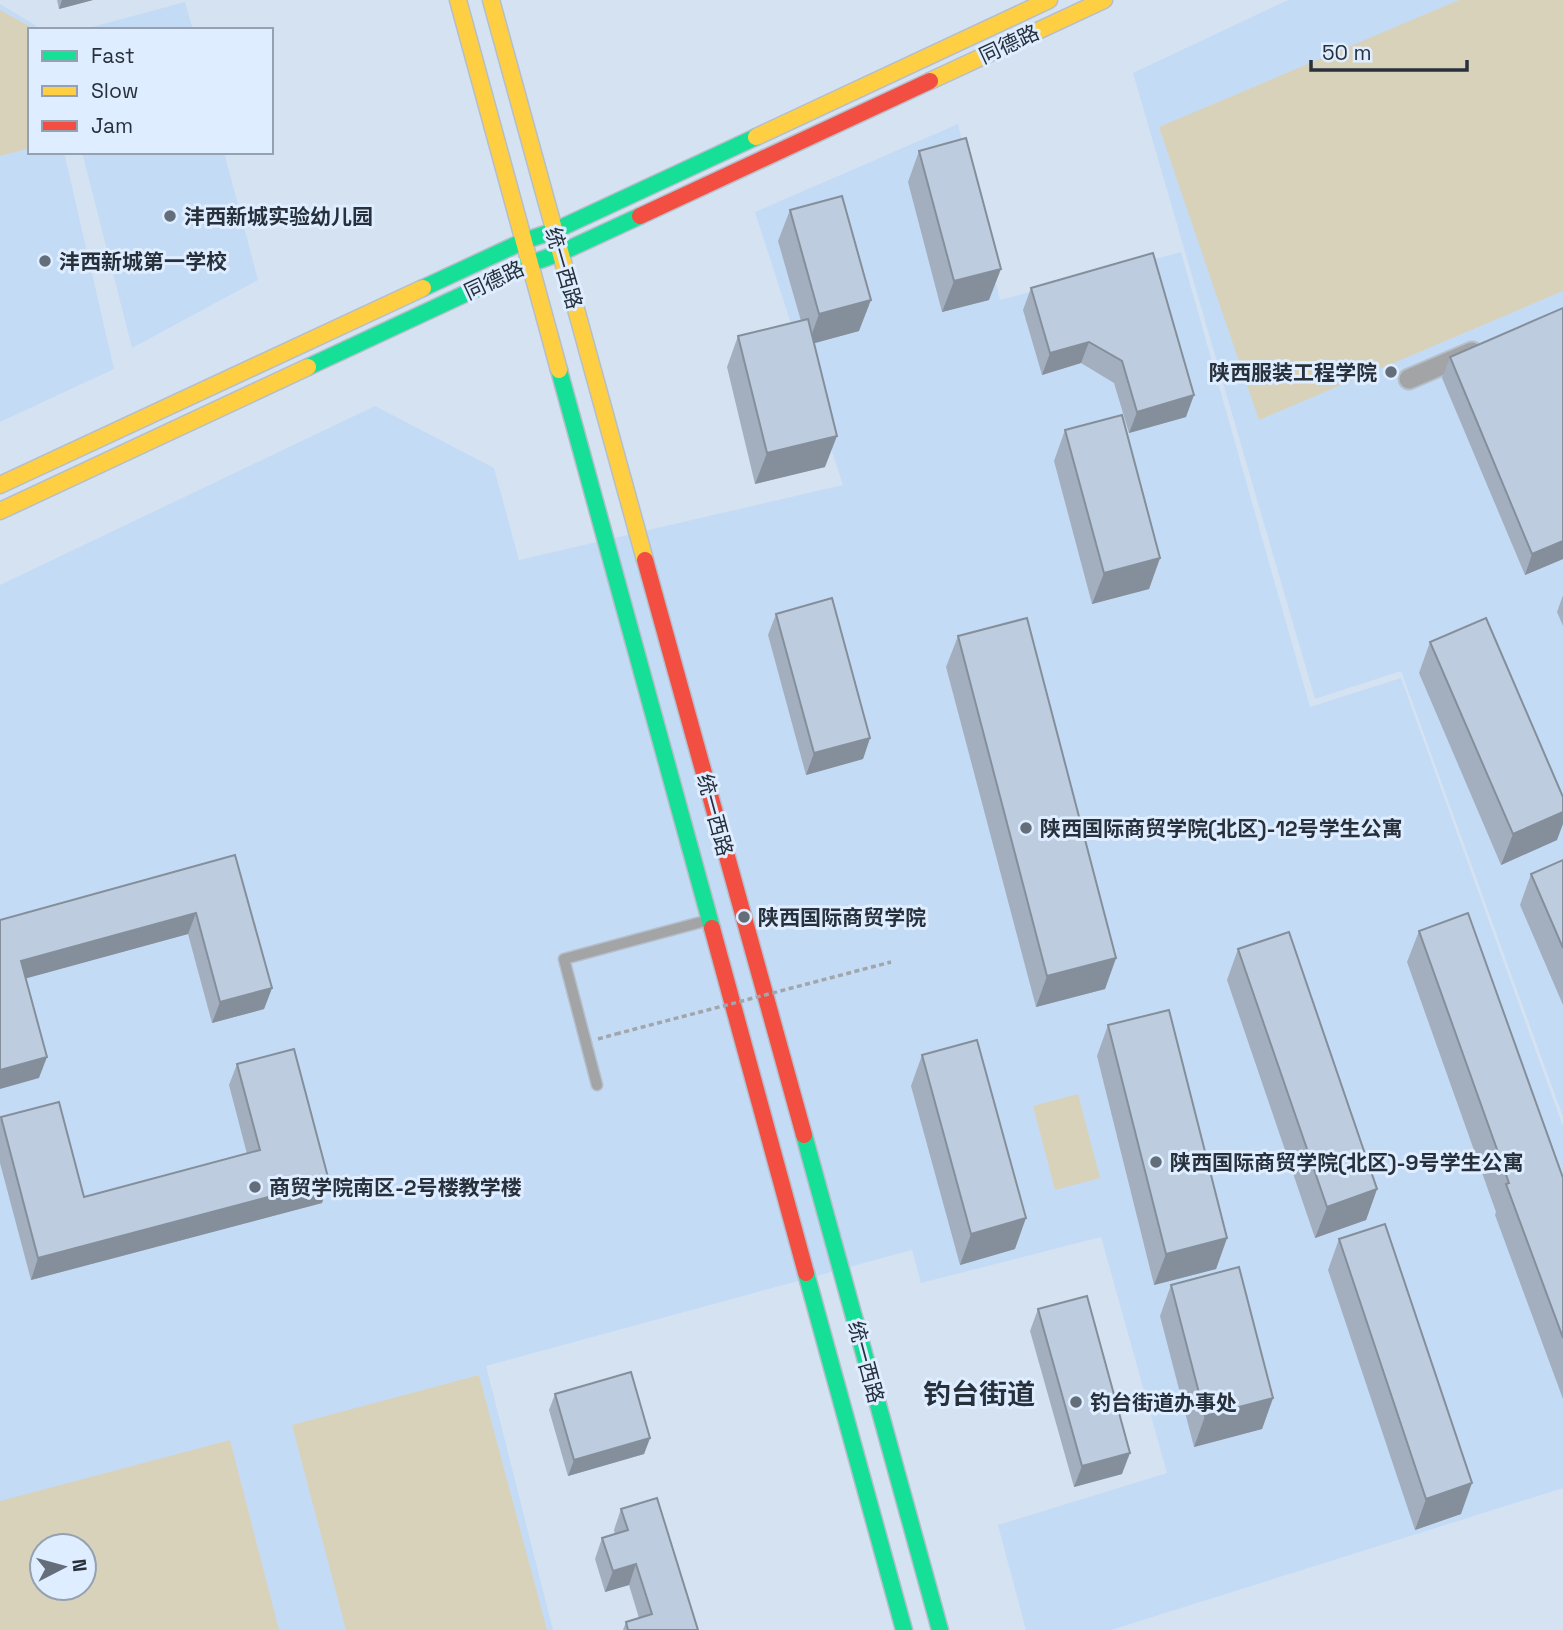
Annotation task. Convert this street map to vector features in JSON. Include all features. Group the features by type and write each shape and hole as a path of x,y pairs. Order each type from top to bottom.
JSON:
{"main road":[{"name":"统一西路","path":"457,0 904,1630"},
{"name":"统一西路","path":"491,0 940,1630"},
{"name":"同德路","path":"0,485 1049,0"},
{"name":"同德路","path":"0,511 1104,0"}],"street":[{"path":"1409,379 1486,346"}],"lane":[{"path":"597,1085 564,959 709,920"}],"path":[{"path":"616,1034 891,962"}],"shaded area":[{"name":"陕西服装工程学院","path":"1288,0 1563,0 1563,1117 1401,671 1315,699 1133,73"},
{"path":"1459,0 1563,0 1563,291 1259,420 1159,127"},
{"path":"185,2 192,28 88,28"},
{"name":"沣西新城第一学校","path":"0,4 35,25 36,28 28,28 28,154 64,154 114,369 0,422"},
{"path":"0,10 30,28 28,149 0,156"},
{"name":"陕西国际商贸学院","path":"958,124 1000,300 1181,252 1310,707 1401,678 1563,1126 1563,1488 1111,1630 1026,1630 998,1525 1167,1473 1101,1237 921,1283 912,1250 486,1366 553,1630 0,1630 0,585 375,406 494,468 519,560 843,485 755,212"},
{"name":"沣西新城实验幼儿园","path":"83,154 225,154 258,280 132,348"},
{"path":"1078,1094 1100,1178 1055,1190 1033,1106"},
{"path":"479,1375 547,1630 346,1630 292,1425"},
{"path":"230,1440 279,1630 0,1630 0,1501"}],"building":[{"path":"966,138 1001,269 954,281 919,151"},
{"path":"842,196 871,300 819,314 790,210"},
{"path":"1153,253 1194,395 1137,412 1122,361 1089,342 1050,353 1031,288"},
{"path":"1563,308 1563,541 1532,554 1450,357"},
{"path":"808,319 837,436 767,453 738,336"},
{"path":"1122,415 1160,558 1104,573 1065,430"},
{"path":"832,598 870,738 814,753 776,614"},
{"name":"陕西国际商贸学院(北区)-12号学生公寓","path":"1027,618 1116,958 1047,976 958,636"},
{"path":"1486,618 1563,797 1563,812 1513,834 1430,642"},
{"path":"235,855 272,988 220,1002 196,913 21,961 47,1057 0,1070 0,920"},
{"path":"1563,860 1563,948 1531,874"},
{"path":"1468,913 1563,1178 1563,1338 1506,1184 1509,1183 1419,931"},
{"path":"1289,932 1377,1189 1327,1207 1238,949"},
{"name":"陕西国际商贸学院(北区)-9号学生公寓","path":"1169,1010 1227,1238 1166,1254 1108,1025"},
{"path":"977,1040 1026,1218 971,1234 922,1055"},
{"name":"商贸学院南区-2号楼教学楼","path":"294,1049 329,1181 38,1258 1,1117 59,1102 84,1197 260,1150 237,1064"},
{"path":"1385,1224 1472,1483 1426,1499 1339,1239"},
{"path":"1239,1267 1273,1398 1205,1416 1171,1285"},
{"name":"钓台街道办事处","path":"1087,1296 1130,1453 1082,1466 1038,1309"},
{"path":"631,1372 650,1438 574,1460 555,1394"},
{"path":"657,1498 698,1630 628,1630 626,1622 652,1614 636,1564 613,1571 602,1538 628,1530 621,1509"}],"traffic: fast":[{"path":"423,288 524,241 554,231 756,137"},
{"path":"308,367 529,264 560,253 640,216"},
{"path":"559,370 712,928"},
{"path":"804,1135 940,1630"},
{"path":"806,1273 904,1630"}],"traffic: slow":[{"path":"458,0 559,370"},
{"path":"491,0 645,560"},
{"path":"756,137 1049,0"},
{"path":"930,81 1104,0"},
{"path":"0,485 423,288"},
{"path":"0,511 308,367"}],"traffic: jam":[{"path":"640,216 930,81"},
{"path":"645,560 804,1135"},
{"path":"712,928 806,1273"}],"place":[{"name":"沣西新城实验幼儿园","path":"170,216"},
{"name":"沣西新城第一学校","path":"45,261"},
{"name":"陕西服装工程学院","path":"1391,372"},
{"name":"陕西国际商贸学院(北区)-12号学生公寓","path":"1026,828"},
{"name":"陕西国际商贸学院","path":"744,917"},
{"name":"陕西国际商贸学院(北区)-9号学生公寓","path":"1156,1162"},
{"name":"商贸学院南区-2号楼教学楼","path":"255,1187"},
{"name":"钓台街道办事处","path":"1076,1402"}],"district":[{"name":"钓台街道","path":"979,1394"}]}
